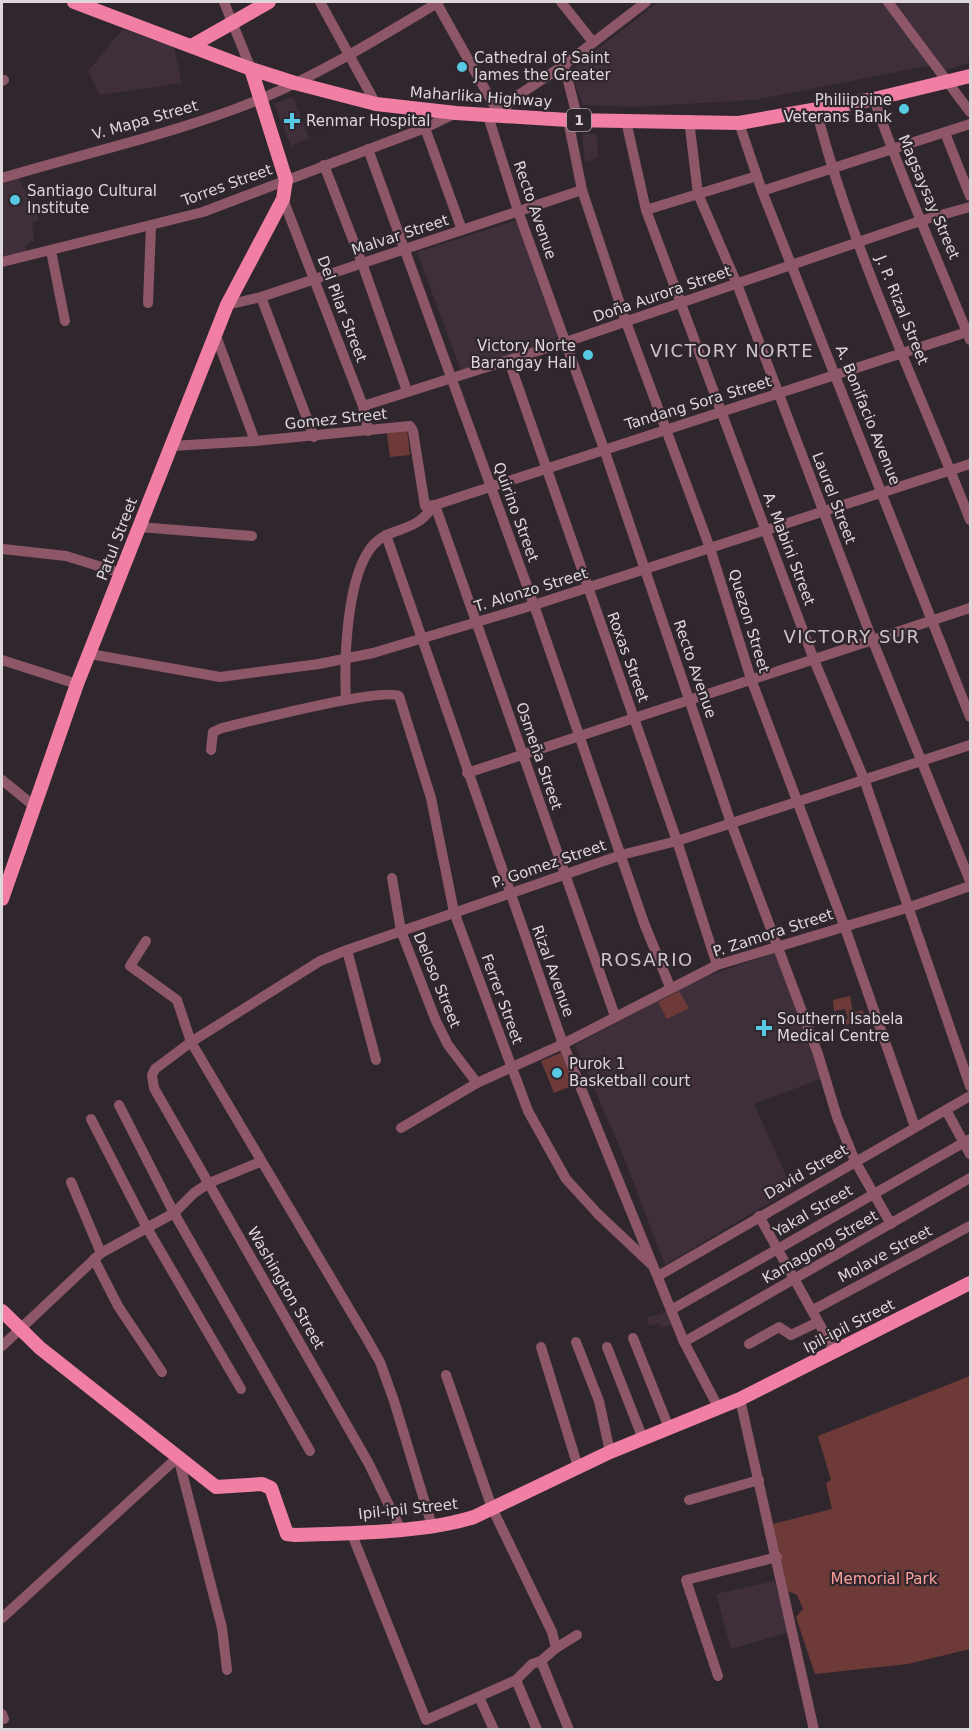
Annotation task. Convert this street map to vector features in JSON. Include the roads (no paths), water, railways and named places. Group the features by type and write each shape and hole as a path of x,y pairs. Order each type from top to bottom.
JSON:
{"main road":[{"name":"Maharlika Highway","path":"74,2 93,4 251,69 295,83 376,104 456,113 573,120 689,120 739,123 874,99 970,76"},
{"path":"193,45 234,24 269,2"},
{"path":"251,69 286,180"},
{"name":"Patul Street","path":"2,899 77,684 227,304 283,199 286,180"},
{"name":"Ipil-ipil Street","path":"2,1311 19,1329 216,1487 267,1485 271,1488 282,1526 287,1534 351,1532 456,1523 610,1452 740,1399 970,1283"}],"street":[{"path":"224,2 251,69"},
{"path":"320,2 376,104"},
{"name":"V. Mapa Street","path":"2,178 170,131 261,99 348,55 437,2"},
{"name":"Recto Avenue","path":"437,2 494,116 518,211 604,449 731,823 818,1054 837,1117 855,1161 891,1224"},
{"path":"561,2 593,42"},
{"path":"494,116 511,100 564,64 646,2"},
{"path":"888,2 970,112"},
{"name":"Quezon Street","path":"564,64 582,190 664,430 710,548 751,679 795,802 844,925 915,1127"},
{"name":"Magsaysay Street","path":"874,99 891,148 969,334"},
{"name":"J. P. Rizal Street","path":"816,109 831,168 858,244 970,520"},
{"name":"Torres Street","path":"2,262 203,212 425,128 456,113"},
{"name":"Laurel Street","path":"689,120 698,194 737,284 872,639 970,881"},
{"name":"A. Mabini Street","path":"626,121 646,210 814,660 864,779 970,1086"},
{"name":"A. Bonifacio Avenue","path":"739,123 791,266 883,492 970,717"},
{"path":"762,191 970,124"},
{"path":"425,128 462,230"},
{"path":"945,133 970,196"},
{"name":"Quirino Street","path":"369,149 403,249 534,605 578,738 670,987"},
{"path":"324,165 362,263 406,391"},
{"path":"646,210 757,176"},
{"name":"Malvar Street","path":"227,304 261,297 582,190"},
{"name":"Del Pilar Street","path":"283,199 363,406 368,431"},
{"name":"Doña Aurora Street","path":"363,406 509,361 923,220 970,207"},
{"path":"148,303 151,226"},
{"path":"51,251 65,321"},
{"path":"261,297 314,436"},
{"name":"Tandang Sora Street","path":"435,505 969,334"},
{"path":"216,336 255,441"},
{"name":"Roxas Street","path":"509,361 677,841 717,965"},
{"name":"Gomez Street","path":"172,446 413,428 425,506 435,505"},
{"name":"T. Alonzo Street","path":"90,654 220,677 344,659 420,640 534,605 970,464"},
{"path":"211,750 211,737 217,730 346,700 344,659 359,569 374,543 386,535 419,521 435,505"},
{"name":"Osmeña Street","path":"435,505 615,1016"},
{"path":"139,527 252,536"},
{"name":"Rizal Avenue","path":"386,535 420,640 563,1044 684,1342 718,1407"},
{"path":"3,549 66,556 121,573"},
{"path":"467,773 970,608"},
{"path":"2,660 77,684"},
{"name":"Ferrer Street","path":"346,700 392,693 402,701 431,798 454,912 511,1069 535,1126 556,1165 598,1214 656,1272"},
{"name":"P. Gomez Street","path":"160,1063 320,961 347,950 621,855 677,841 970,745"},
{"path":"2,780 34,806"},
{"name":"Deloso Street","path":"392,878 401,931 448,1045 477,1083"},
{"name":"P. Zamora Street","path":"401,1128 477,1083 563,1044 670,987 717,965 777,945 910,907 970,886"},
{"path":"146,942 130,966 177,1000 191,1042 380,1362 432,1526"},
{"path":"347,950 376,1060"},
{"name":"Washington Street","path":"160,1063 152,1075 154,1088 369,1464 400,1528"},
{"name":"David Street","path":"656,1272 970,1096"},
{"path":"119,1105 174,1213 310,1451"},
{"path":"946,1110 967,1141 970,1154"},
{"path":"91,1119 147,1228 241,1389"},
{"name":"Yakal Street","path":"671,1310 967,1141"},
{"path":"2,1346 98,1256 174,1213 194,1193 209,1183 260,1162"},
{"name":"Kamagong Street","path":"684,1342 970,1178"},
{"path":"71,1182 118,1306 162,1372"},
{"path":"759,1216 835,1352"},
{"name":"Molave Street","path":"813,1310 970,1226"},
{"path":"749,1344 780,1327 791,1335 818,1322"},
{"path":"633,1338 669,1428"},
{"path":"576,1342 598,1401 610,1452"},
{"path":"541,1347 578,1467"},
{"path":"608,1347 643,1440"},
{"path":"446,1375 492,1508 552,1632 556,1648"},
{"path":"740,1399 814,1730"},
{"path":"2,1618 178,1457 222,1628 227,1670"},
{"path":"689,1500 759,1480"},
{"path":"351,1532 423,1717 429,1720 516,1680 532,1664 541,1661 577,1635"},
{"path":"718,1676 686,1580 777,1557"},
{"path":"541,1661 569,1730"},
{"path":"516,1680 537,1730"},
{"path":"478,1697 494,1730"}],"place":[{"name":"Cathedral of Saint James the Greater","path":"462,67"},
{"name":"Philiippine Veterans Bank","path":"904,109"},
{"name":"Renmar Hospital","path":"292,121"},
{"name":"Santiago Cultural Institute","path":"15,200"},
{"name":"Victory Norte Barangay Hall","path":"588,355"},
{"name":"Southern Isabela Medical Centre","path":"764,1028"},
{"name":"Purok 1 Basketball court","path":"557,1073"}],"district":[{"name":"VICTORY NORTE","path":"732,351"},
{"name":"VICTORY SUR","path":"852,637"},
{"name":"ROSARIO","path":"647,960"}],"park label":[{"name":"Memorial Park","path":"884,1579"}]}
